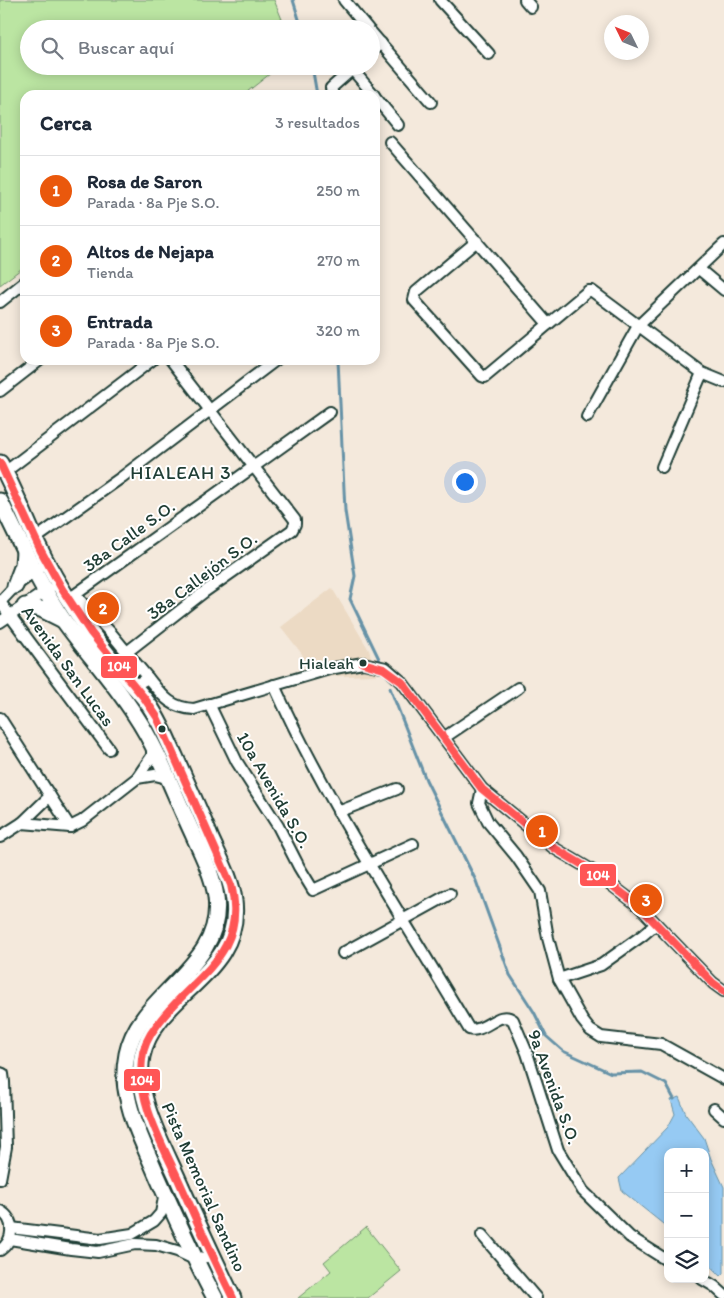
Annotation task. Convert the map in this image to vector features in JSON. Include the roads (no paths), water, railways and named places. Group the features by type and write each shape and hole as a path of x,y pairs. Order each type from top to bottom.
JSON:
{"main road":[{"name":"Pista Memorial Sandino","path":"2,468 35,539 41,567 52,587 64,620 136,716 152,744 199,847 216,896 217,914 213,932 200,958 150,1008 133,1033 127,1052 124,1072 128,1099 136,1125 194,1258 215,1298"},
{"name":"Pista Memorial Sandino","path":"0,501 24,551 41,567"},
{"path":"16,586 23,565 24,551"},
{"name":"Pista Memorial Sandino","path":"52,587 72,597 99,644 150,706 167,739 231,886 235,903 232,932 226,947 215,964 159,1021 148,1038 142,1054 140,1074 146,1103 155,1127 212,1256 233,1298"},
{"path":"25,606 41,609 64,620"},
{"path":"94,660 107,668 123,687 129,688 133,686"}],"street":[{"path":"344,0 361,20"},
{"path":"440,0 489,54"},
{"path":"381,43 431,102"},
{"path":"332,90 332,88 346,75"},
{"path":"359,75 370,90"},
{"path":"380,103 398,125"},
{"path":"390,142 548,324"},
{"path":"477,241 416,292 414,300 482,376 485,376 588,291 592,291 702,373 724,382"},
{"path":"587,417 638,326 724,244"},
{"path":"699,269 724,290"},
{"path":"0,302 20,286"},
{"path":"0,391 34,365"},
{"path":"2,468 145,365"},
{"path":"175,365 253,466"},
{"path":"35,539 269,365"},
{"path":"662,467 702,373"},
{"name":"38a Calle S.O.","path":"72,597 330,412"},
{"name":"38a Callejón S.O.","path":"127,652 204,592 292,530 296,524 295,520 253,466"},
{"path":"0,602 16,586 41,567"},
{"path":"0,622 52,587"},
{"path":"72,597 127,652 174,706 194,708 329,669 363,664 386,668 402,682 482,788 554,848 593,871 639,906 713,983 724,991"},
{"name":"Avenida San Lucas","path":"0,602 109,749"},
{"path":"133,686 148,678"},
{"path":"274,685 338,812 404,920"},
{"path":"445,737 518,688"},
{"name":"10a Avenida S.O.","path":"209,704 237,762 278,826 298,867 313,890 368,863"},
{"path":"0,718 70,827"},
{"path":"22,823 70,827 82,821 137,778 152,756 152,744"},
{"path":"137,778 155,775 167,778"},
{"path":"482,788 479,803 488,822 516,856 540,891 548,938 559,979 582,1020 590,1030 601,1037 661,1044 724,1078"},
{"path":"338,812 398,789"},
{"path":"0,837 22,823 50,796"},
{"path":"368,863 414,844"},
{"path":"343,953 450,894"},
{"name":"9a Avenida S.O.","path":"404,920 469,1029 478,1030 505,1017 513,1020 527,1053 558,1150 582,1191 630,1237 664,1258"},
{"path":"559,979 601,965 656,924"},
{"path":"0,1180 2,1159 6,1147 1,1074"},
{"path":"714,1109 724,1118"},
{"path":"10,1239 98,1252 133,1239 154,1222 161,1213 165,1192"},
{"path":"0,1211 5,1213 11,1224 12,1235 6,1246 0,1250"},
{"path":"11,1228 100,1239 133,1239 177,1251 194,1258 212,1256"},
{"path":"482,1235 536,1298"},
{"path":"709,1283 724,1295"}],"water":[{"path":"679,1097 686,1114 704,1138 707,1148 664,1148 664,1225 622,1191 619,1178 668,1127 675,1114 671,1100"},
{"path":"709,1153 724,1187 724,1273 721,1276 709,1265"}],"waterway":[{"path":"293,0 299,20"},
{"path":"314,75 316,90"},
{"path":"338,365 345,511 355,576 350,599 382,665"},
{"path":"390,688 426,780 476,881 510,975 534,1012 546,1036 563,1051 611,1073 642,1072 666,1084 674,1099"}],"place":[{"name":"Altos de Nejapa","path":"103,608"},
{"name":"Hialeah","path":"363,663"},
{"name":"Rosa de Saron","path":"542,831"},
{"name":"Entrada","path":"646,900"}],"district":[{"name":"HIALEAH 3","path":"181,472"}]}
